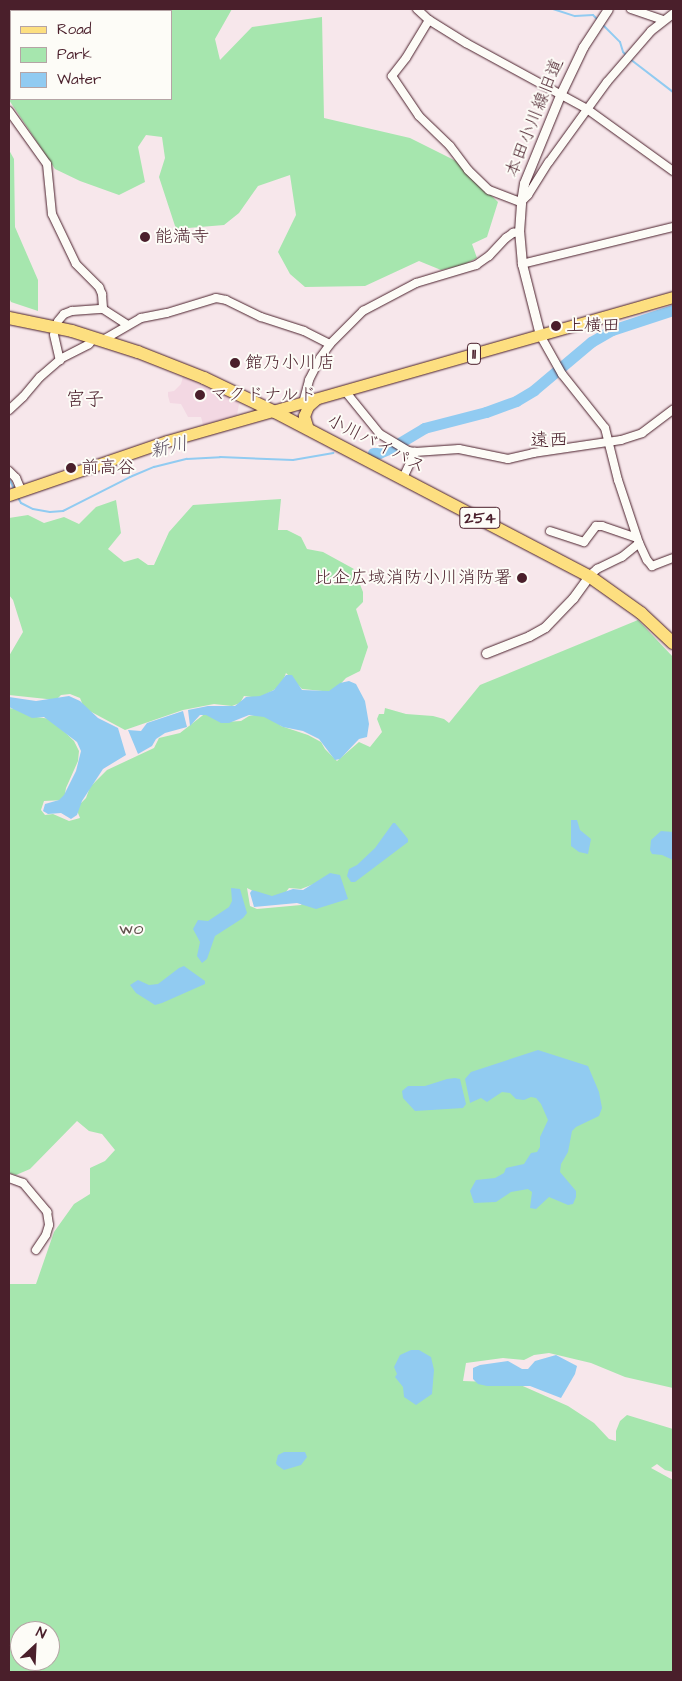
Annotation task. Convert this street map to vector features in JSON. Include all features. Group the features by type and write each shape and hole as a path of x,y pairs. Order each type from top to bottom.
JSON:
{"highway":[{"name":"小川バイパス","path":"9,318 99,339 164,361 276,412 589,576 641,613 673,643"}],"main road":[{"name":"11","path":"9,495 167,442 673,297"},
{"path":"238,422 247,412 245,398"},
{"path":"308,429 304,416 308,406 316,399"}],"street":[{"path":"417,9 428,20 466,43 560,92 587,109 673,171"},
{"path":"631,9 663,20"},
{"name":"本田小川線旧道","path":"540,335 522,264 521,202 533,158 560,92 583,47 606,11"},
{"path":"428,20 406,58 392,76 419,116 450,146 468,170 489,190 521,202 528,195 549,162 612,75 663,20 673,14"},
{"path":"9,111 47,164 52,214 76,264 99,287 102,294 103,309"},
{"path":"522,264 673,228"},
{"path":"303,403 310,380 320,358 330,344 371,305 416,283 476,265 489,256 506,238 513,233 520,232"},
{"path":"9,410 40,377 60,360 89,344 141,318 167,313 216,298 226,300 261,317 304,331 330,344"},
{"path":"58,321 64,314 72,311 103,309 126,324"},
{"path":"54,335 60,360"},
{"path":"540,335 562,374 599,418 610,441 618,480 638,540 652,566 673,558"},
{"path":"345,391 380,434 401,447 415,452 459,449 515,459 533,453 610,441 642,432 673,410"},
{"path":"403,478 415,452"},
{"path":"9,471 16,478 22,492"},
{"path":"550,531 584,542 596,526 602,526 638,540"},
{"path":"486,653 529,636 545,626 573,598 589,576 597,569 622,557 638,540"},
{"path":"9,1178 23,1183 47,1212 49,1225 46,1235 36,1250"}],"shaded area":[{"path":"183,376 236,401 239,404 237,415 203,425 201,417 188,417 181,404 170,403 168,396 168,392 174,391 181,384"}],"green space":[{"path":"9,9 232,9 215,39 220,60 252,27 322,17 324,118 410,138 456,161 498,202 487,237 472,244 477,258 463,265 441,270 419,261 365,286 305,287 290,274 278,252 296,215 290,175 258,186 239,213 224,225 176,229 159,177 165,158 162,137 146,135 138,147 145,182 119,195 80,181 55,169 9,100"},
{"path":"9,150 14,159 15,227 38,280 38,311 11,302 9,298"},
{"path":"281,499 278,530 287,530 301,537 307,549 323,552 354,569 363,592 363,602 356,609 368,647 360,671 346,678 333,692 302,689 286,673 281,686 259,698 244,696 240,703 232,706 214,704 183,710 125,730 84,708 80,698 70,694 61,695 56,700 9,695 9,656 23,632 13,600 9,595 9,518 28,515 44,523 64,517 79,524 96,507 116,500 121,533 108,549 124,562 138,558 148,565 154,565 169,532 193,505"},
{"name":"wo","path":"638,620 673,657 673,1388 625,1377 591,1363 549,1353 534,1355 524,1360 503,1358 466,1363 463,1381 516,1383 568,1406 594,1423 609,1439 616,1441 616,1431 620,1421 627,1415 673,1429 673,1472 665,1470 657,1464 651,1468 673,1480 673,1672 9,1672 9,1284 36,1284 54,1232 74,1204 90,1194 90,1168 105,1161 115,1150 102,1134 89,1131 77,1121 30,1169 16,1175 9,1173 9,708 21,710 29,716 51,719 74,741 79,751 78,761 66,788 64,800 44,801 41,810 45,815 53,814 69,821 80,818 76,808 86,798 90,787 107,770 154,748 159,738 180,733 207,712 224,722 241,721 249,716 260,714 272,717 281,726 308,735 321,742 337,761 359,742 370,747 382,732 377,719 379,714 384,714 385,708 406,714 433,716 444,719 449,723 480,685","holes":["319,882 301,905 257,909 250,906 247,888 267,898 282,897 289,888 301,889"]}],"water":[{"path":"286,675 292,675 302,690 329,691 340,683 349,681 356,684 365,701 369,724 367,737 359,739 340,759 335,760 319,739 303,731 283,727 264,717 249,715 229,723 221,723 206,715 200,715 190,726 188,710 208,706 235,706 246,697 260,696 274,690"},
{"path":"69,696 80,701 98,718 118,728 126,755 103,769 82,801 77,815 71,819 61,813 48,814 43,811 45,804 59,800 64,795 76,771 81,751 77,742 44,717 32,718 9,707 9,697 36,701"},
{"path":"183,711 187,727 165,733 156,739 152,746 138,754 128,730 141,731 147,723"},
{"path":"571,820 577,820 580,830 591,839 588,854 579,852 571,846"},
{"path":"393,823 408,839 408,842 355,882 351,882 347,876 349,869 357,865 375,848"},
{"path":"661,831 673,832 673,860 662,855 652,854 650,850 651,840"},
{"path":"330,873 340,875 348,899 316,909 297,903 254,907 250,893 252,890 272,896 293,889 303,890"},
{"path":"231,888 240,889 247,913 243,918 215,936 207,959 202,963 197,956 200,942 193,929 198,920 208,921 229,907 232,901"},
{"path":"184,966 205,981 205,984 155,1005 136,993 130,985 138,980 149,985 158,984"},
{"path":"538,1050 588,1066 599,1092 602,1108 599,1116 576,1127 572,1131 568,1152 561,1164 560,1172 576,1191 576,1197 573,1204 568,1205 549,1197 536,1209 530,1208 532,1192 528,1189 511,1192 496,1202 474,1203 470,1191 476,1180 495,1178 504,1173 506,1168 524,1164 531,1153 537,1152 540,1147 540,1137 548,1120 541,1104 536,1098 516,1099 510,1093 502,1092 487,1102 481,1098 470,1103 465,1079 471,1072"},
{"path":"455,1078 460,1079 466,1104 463,1108 415,1111 403,1098 402,1091 408,1086 425,1086"},
{"path":"411,1350 419,1350 431,1357 434,1370 432,1394 416,1405 404,1397 403,1387 395,1377 397,1374 394,1367 400,1355"},
{"path":"556,1355 577,1366 575,1374 561,1398 530,1386 487,1386 478,1384 473,1379 473,1368 480,1365 508,1361 522,1369 528,1369 535,1361"},
{"path":"284,1452 305,1452 307,1457 301,1465 284,1470 276,1463 278,1455"}],"waterway":[{"path":"553,9 575,16 593,15 598,20"},
{"path":"601,23 620,42 623,52 627,56"},
{"path":"630,59 673,92"},
{"name":"新川","path":"373,453 379,453 391,448 424,428 486,412 516,401 534,390 591,342 612,330 673,310"},
{"name":"新川","path":"17,496 21,503 33,509 50,512 63,511 130,477 154,467 187,459 220,457 293,460 333,453"},
{"name":"新川","path":"9,478 14,489"}],"place":[{"name":"能満寺","path":"145,237"},
{"name":"上横田","path":"556,326"},
{"name":"館乃小川店","path":"235,363"},
{"name":"マクドナルド","path":"200,395"},
{"name":"前高谷","path":"71,468"},
{"name":"比企広域消防小川消防署","path":"522,578"}],"district":[{"name":"宮子","path":"85,400"},
{"name":"遠西","path":"549,441"}]}
